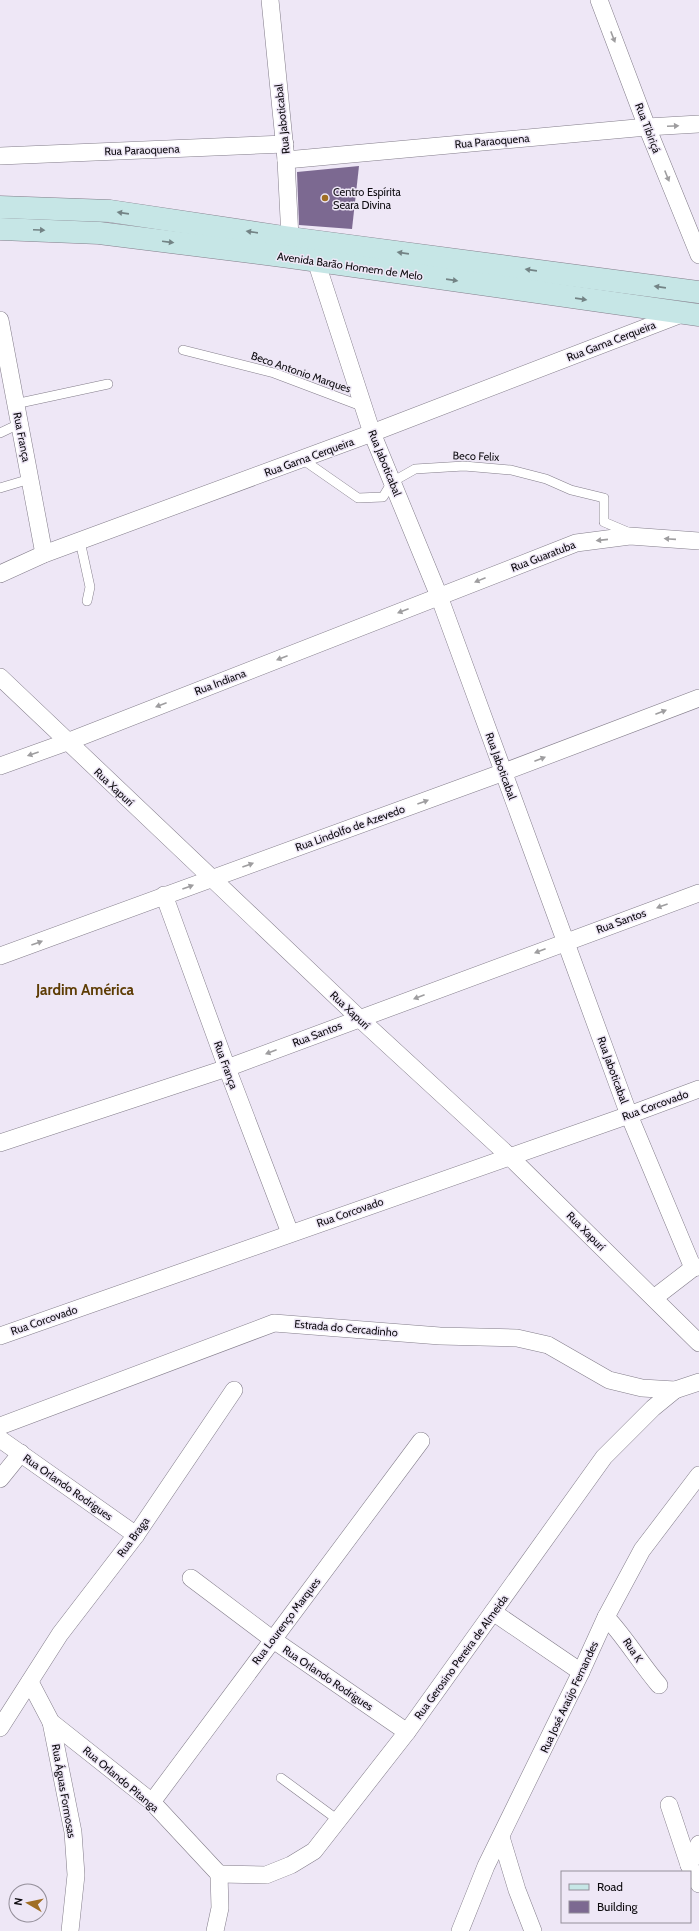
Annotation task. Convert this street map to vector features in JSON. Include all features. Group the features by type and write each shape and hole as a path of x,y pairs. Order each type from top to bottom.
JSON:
{"main road":[{"name":"Avenida Barão Homem de Melo","path":"0,207 110,211 290,238 699,292"},
{"name":"Avenida Barão Homem de Melo","path":"0,229 99,234 316,261 692,314"}],"street":[{"name":"Rua Jaboticabal","path":"270,0 285,152 290,238"},
{"name":"Rua Tibiriçá","path":"599,0 647,127 699,255"},
{"name":"Rua Paraoquena","path":"0,156 285,152 699,124"},
{"name":"Rua Jaboticabal","path":"316,261 372,433 439,596 629,1115 696,1267"},
{"name":"Rua Gama Cerqueira","path":"0,574 44,554 692,314"},
{"name":"Rua França","path":"0,320 2,338 44,554"},
{"name":"Rua Guaratuba","path":"439,596 576,542 630,536 699,541"},
{"name":"Rua Indiana","path":"0,766 67,742 439,596"},
{"name":"Rua Xapurí","path":"0,677 359,1018 509,1156 699,1343"},
{"name":"Rua Lindolfo de Azevedo","path":"0,956 504,772 699,698"},
{"name":"Rua Santos","path":"0,1143 227,1068 566,941 699,893"},
{"name":"Rua França","path":"164,895 227,1068 290,1233"},
{"name":"Rua Corcovado","path":"0,1336 699,1089"},
{"path":"654,1298 696,1267"},
{"name":"Estrada do Cercadinho","path":"0,1426 274,1322 440,1336 517,1338 548,1345 609,1380 642,1388 674,1390 699,1382"},
{"name":"Rua Braga","path":"0,1728 60,1634 136,1535 234,1390"},
{"name":"Rua Gerosino Pereira de Almeida","path":"219,1874 266,1875 291,1865 314,1851 407,1732 604,1457 652,1408 674,1390"},
{"name":"Rua Orlando Rodrigues","path":"0,1439 136,1535"},
{"name":"Rua Lourenço Marques","path":"152,1802 421,1441"},
{"path":"0,1479 20,1453"},
{"name":"Rua José Araújo Fernandes","path":"460,1931 486,1866 581,1672 606,1617 642,1550 699,1475"},
{"name":"Rua Orlando Rodrigues","path":"191,1578 272,1640 407,1732"},
{"path":"493,1612 581,1672"},
{"name":"Rua K","path":"606,1617 622,1634 644,1668 659,1685"},
{"name":"Rua Orlando Pitanga","path":"30,1682 51,1722 152,1802 219,1874"},
{"name":"Rua Águas Formosas","path":"51,1722 73,1832 76,1875 70,1931"},
{"path":"669,1805 689,1864 699,1884"},
{"path":"501,1837 533,1931"},
{"path":"689,1864 699,1844"},
{"path":"215,1931 220,1908 219,1874"}],"lane":[{"name":"Beco Antonio Marques","path":"183,350 274,373 364,407"},
{"path":"15,404 108,384"},
{"path":"0,433 19,424"},
{"name":"Beco Felix","path":"302,459 358,498 383,497 392,482 415,469 464,466 511,470 546,479 571,490 604,498 604,522 641,537"},
{"path":"0,488 30,479"},
{"path":"80,541 90,587 87,602"},
{"path":"281,1778 338,1820"}],"building":[{"name":"Centro Espírita Seara Divina","path":"359,166 352,229 299,225 297,172"}],"place":[{"name":"Centro Espírita Seara Divina","path":"325,198"}],"district":[{"name":"Jardim América","path":"85,990"}]}
